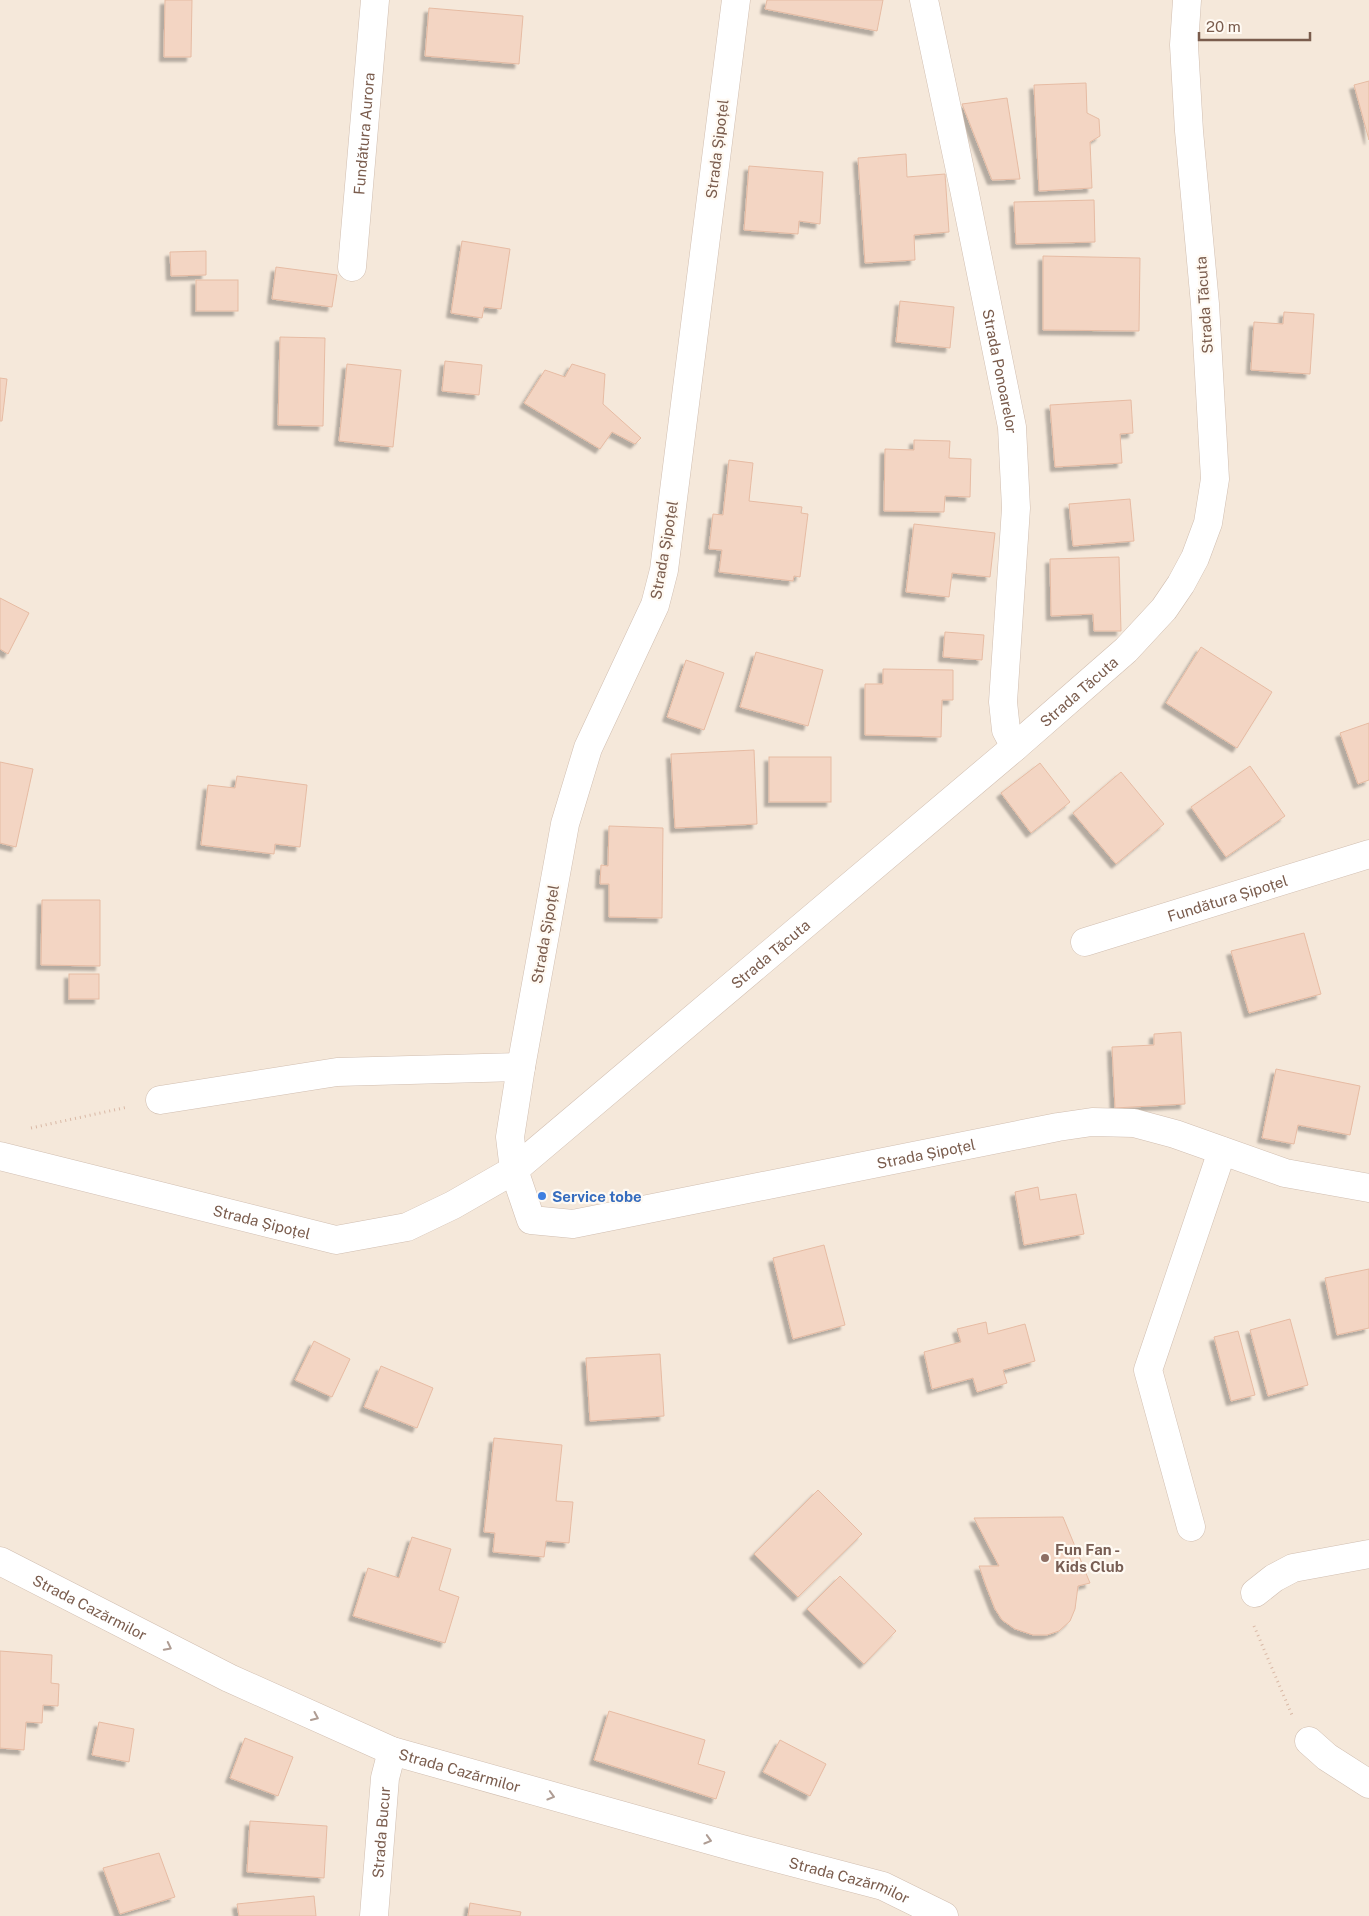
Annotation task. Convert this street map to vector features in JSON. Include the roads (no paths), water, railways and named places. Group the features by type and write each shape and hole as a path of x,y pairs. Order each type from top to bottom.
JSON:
{"street":[{"name":"Fundătura Aurora","path":"352,266 375,0"},
{"name":"Strada Șipoțel","path":"736,0 664,570 656,605 588,748 565,824 520,1067 510,1137 514,1170 531,1220 574,1224 1058,1127 1092,1122 1134,1123 1175,1134 1285,1173 1369,1188"},
{"name":"Strada Ponoarelor","path":"924,0 1012,427 1016,508 1003,702 1006,730 1015,747"},
{"name":"Strada Tăcuta","path":"514,1170 1015,747 1126,650 1164,609 1181,584 1195,558 1208,523 1216,479 1204,304 1189,131 1184,45 1187,0"},
{"name":"Fundătura Șipoțel","path":"1084,942 1369,854"},
{"path":"160,1100 337,1072 520,1067"},
{"path":"1191,1527 1148,1370 1222,1151"},
{"name":"Strada Șipoțel","path":"0,1156 336,1240 407,1227 453,1205 514,1170"},
{"path":"1255,1593 1274,1578 1293,1568 1369,1554"},
{"name":"Strada Cazărmilor","path":"0,1561 229,1678 392,1751 882,1886 944,1916"},
{"path":"1310,1740 1327,1757 1369,1784"},
{"name":"Strada Bucur","path":"374,1916 385,1778 392,1751"}],"place":[{"name":"Service tobe","path":"542,1196"},
{"name":"Fun Fan - Kids Club","path":"1045,1558"}]}
